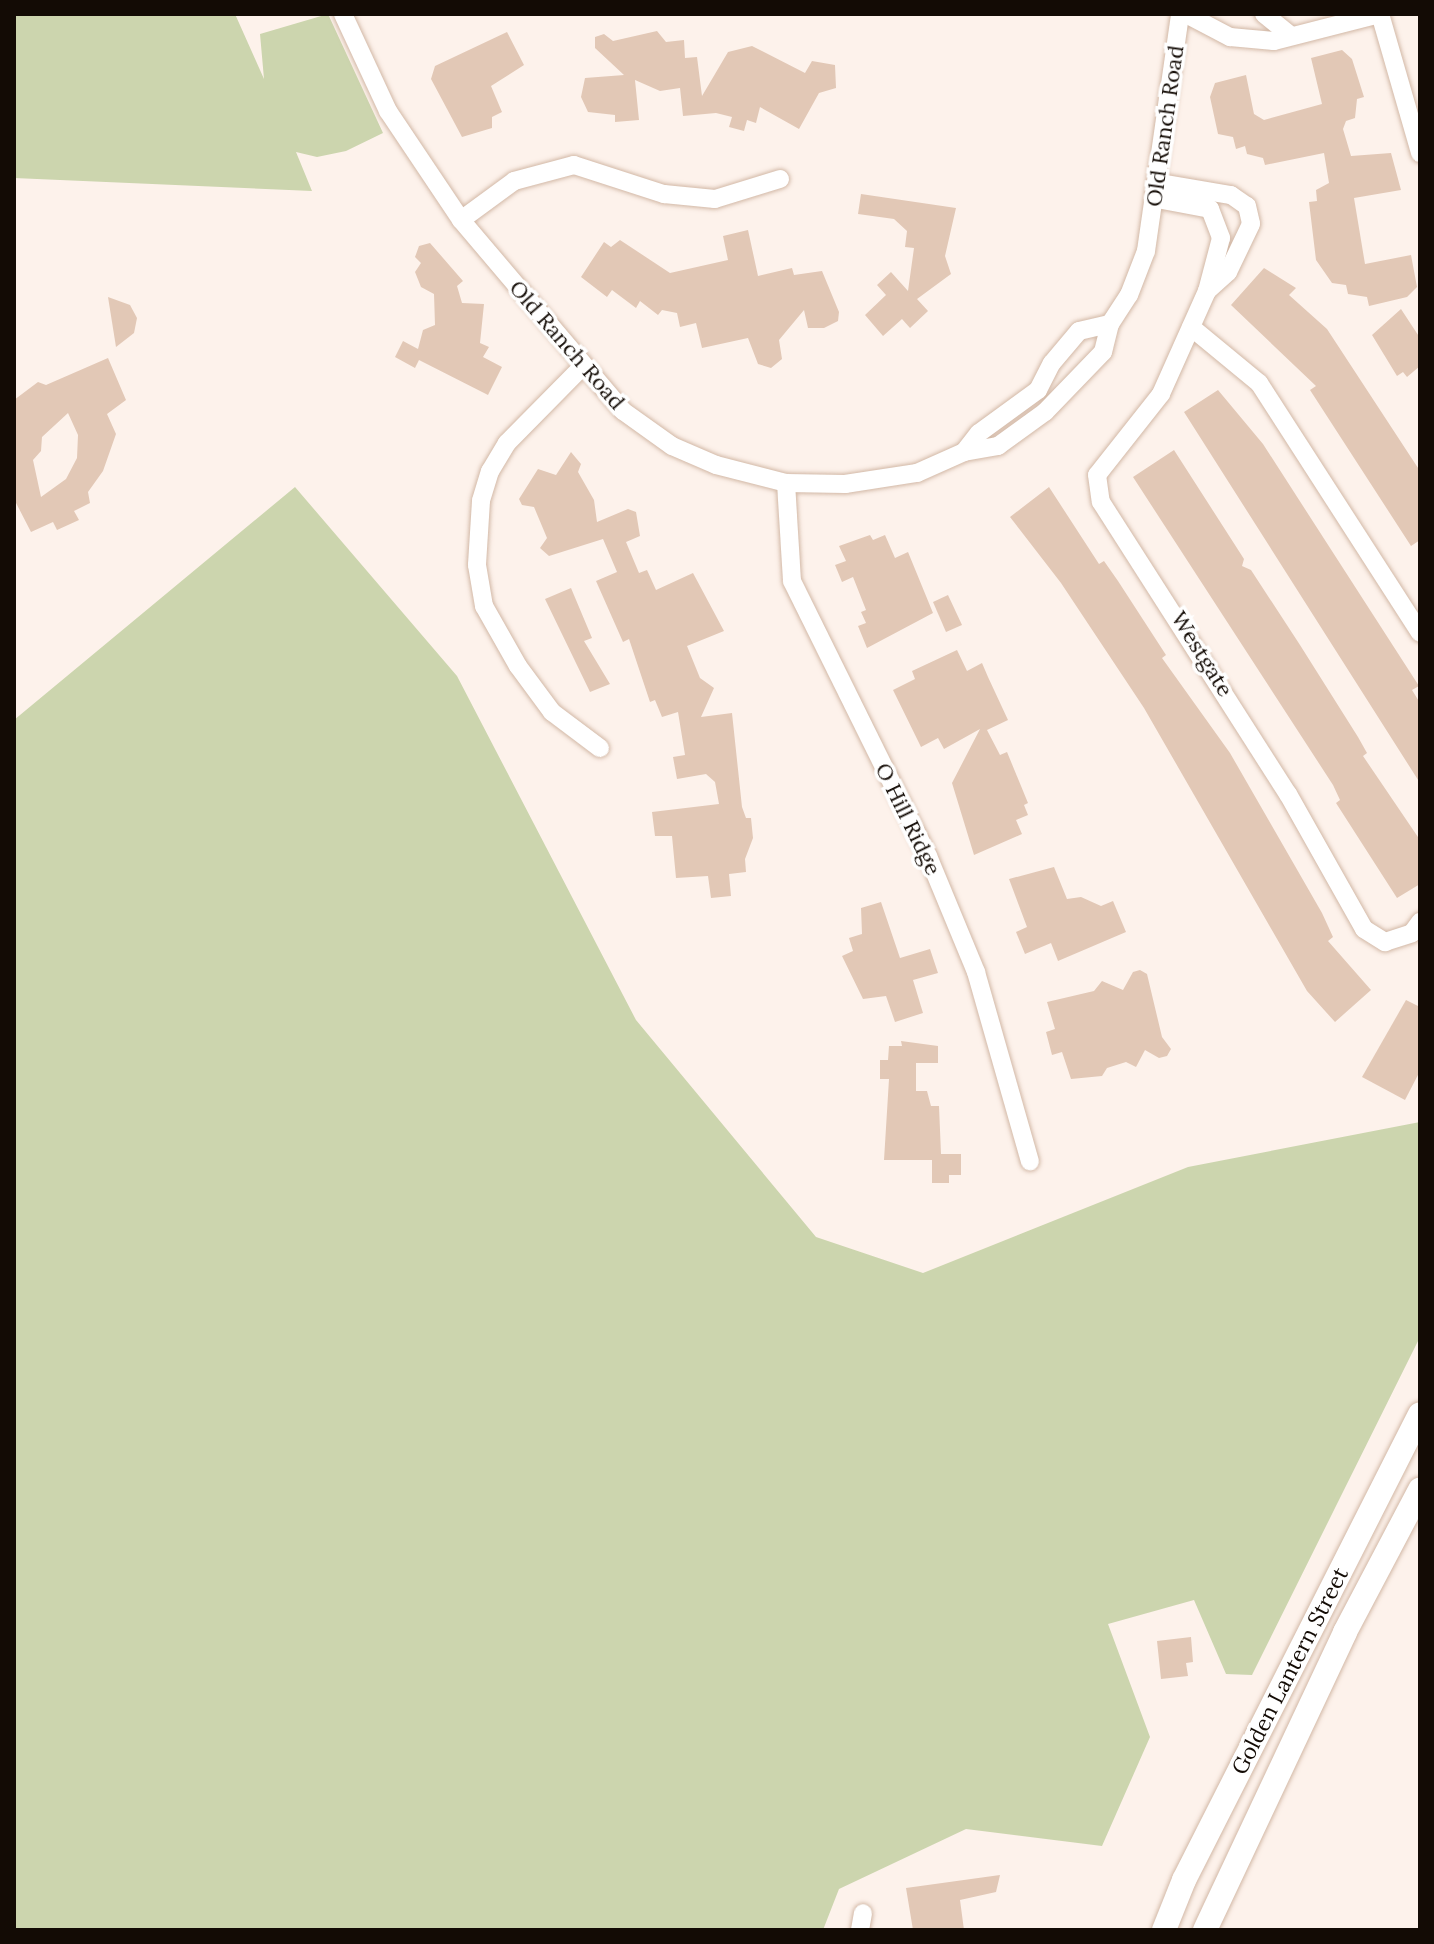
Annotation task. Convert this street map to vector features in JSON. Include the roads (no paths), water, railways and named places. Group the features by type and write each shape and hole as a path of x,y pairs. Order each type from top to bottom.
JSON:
{"main road":[{"name":"Golden Lantern Street","path":"1164,1930 1191,1867 1420,1414"},
{"name":"Golden Lantern Street","path":"1205,1930 1345,1632 1420,1490"}],"street":[{"name":"Old Ranch Road","path":"343,14 388,111 461,220 582,367 623,411 672,446 716,465 786,483 845,484 917,473 964,452 998,446 1045,412 1103,352 1110,324 1129,295 1146,251 1158,191 1183,14"},
{"path":"1183,14 1213,32 1258,40 1291,36 1380,14 1420,153"},
{"path":"1258,40 1262,14 1291,36"},
{"path":"461,220 514,181 574,165 664,194 715,199 780,179"},
{"name":"Westgate","path":"1158,191 1231,195 1247,206 1251,224 1228,272 1207,291"},
{"name":"Westgate","path":"1158,191 1210,209 1221,238 1207,291 1161,394 1097,475 1101,502 1280,781 1364,929 1385,942 1412,933 1420,922"},
{"name":"Old Ranch Road","path":"964,452 979,433 1038,390 1079,331 1110,324"},
{"path":"1191,327 1259,383 1420,633"},
{"path":"582,367 507,443 490,471 481,501 477,565 484,606 518,666 552,712 600,748"},
{"name":"O Hill Ridge","path":"786,483 792,581 928,856 976,972 1030,1161"}]}
